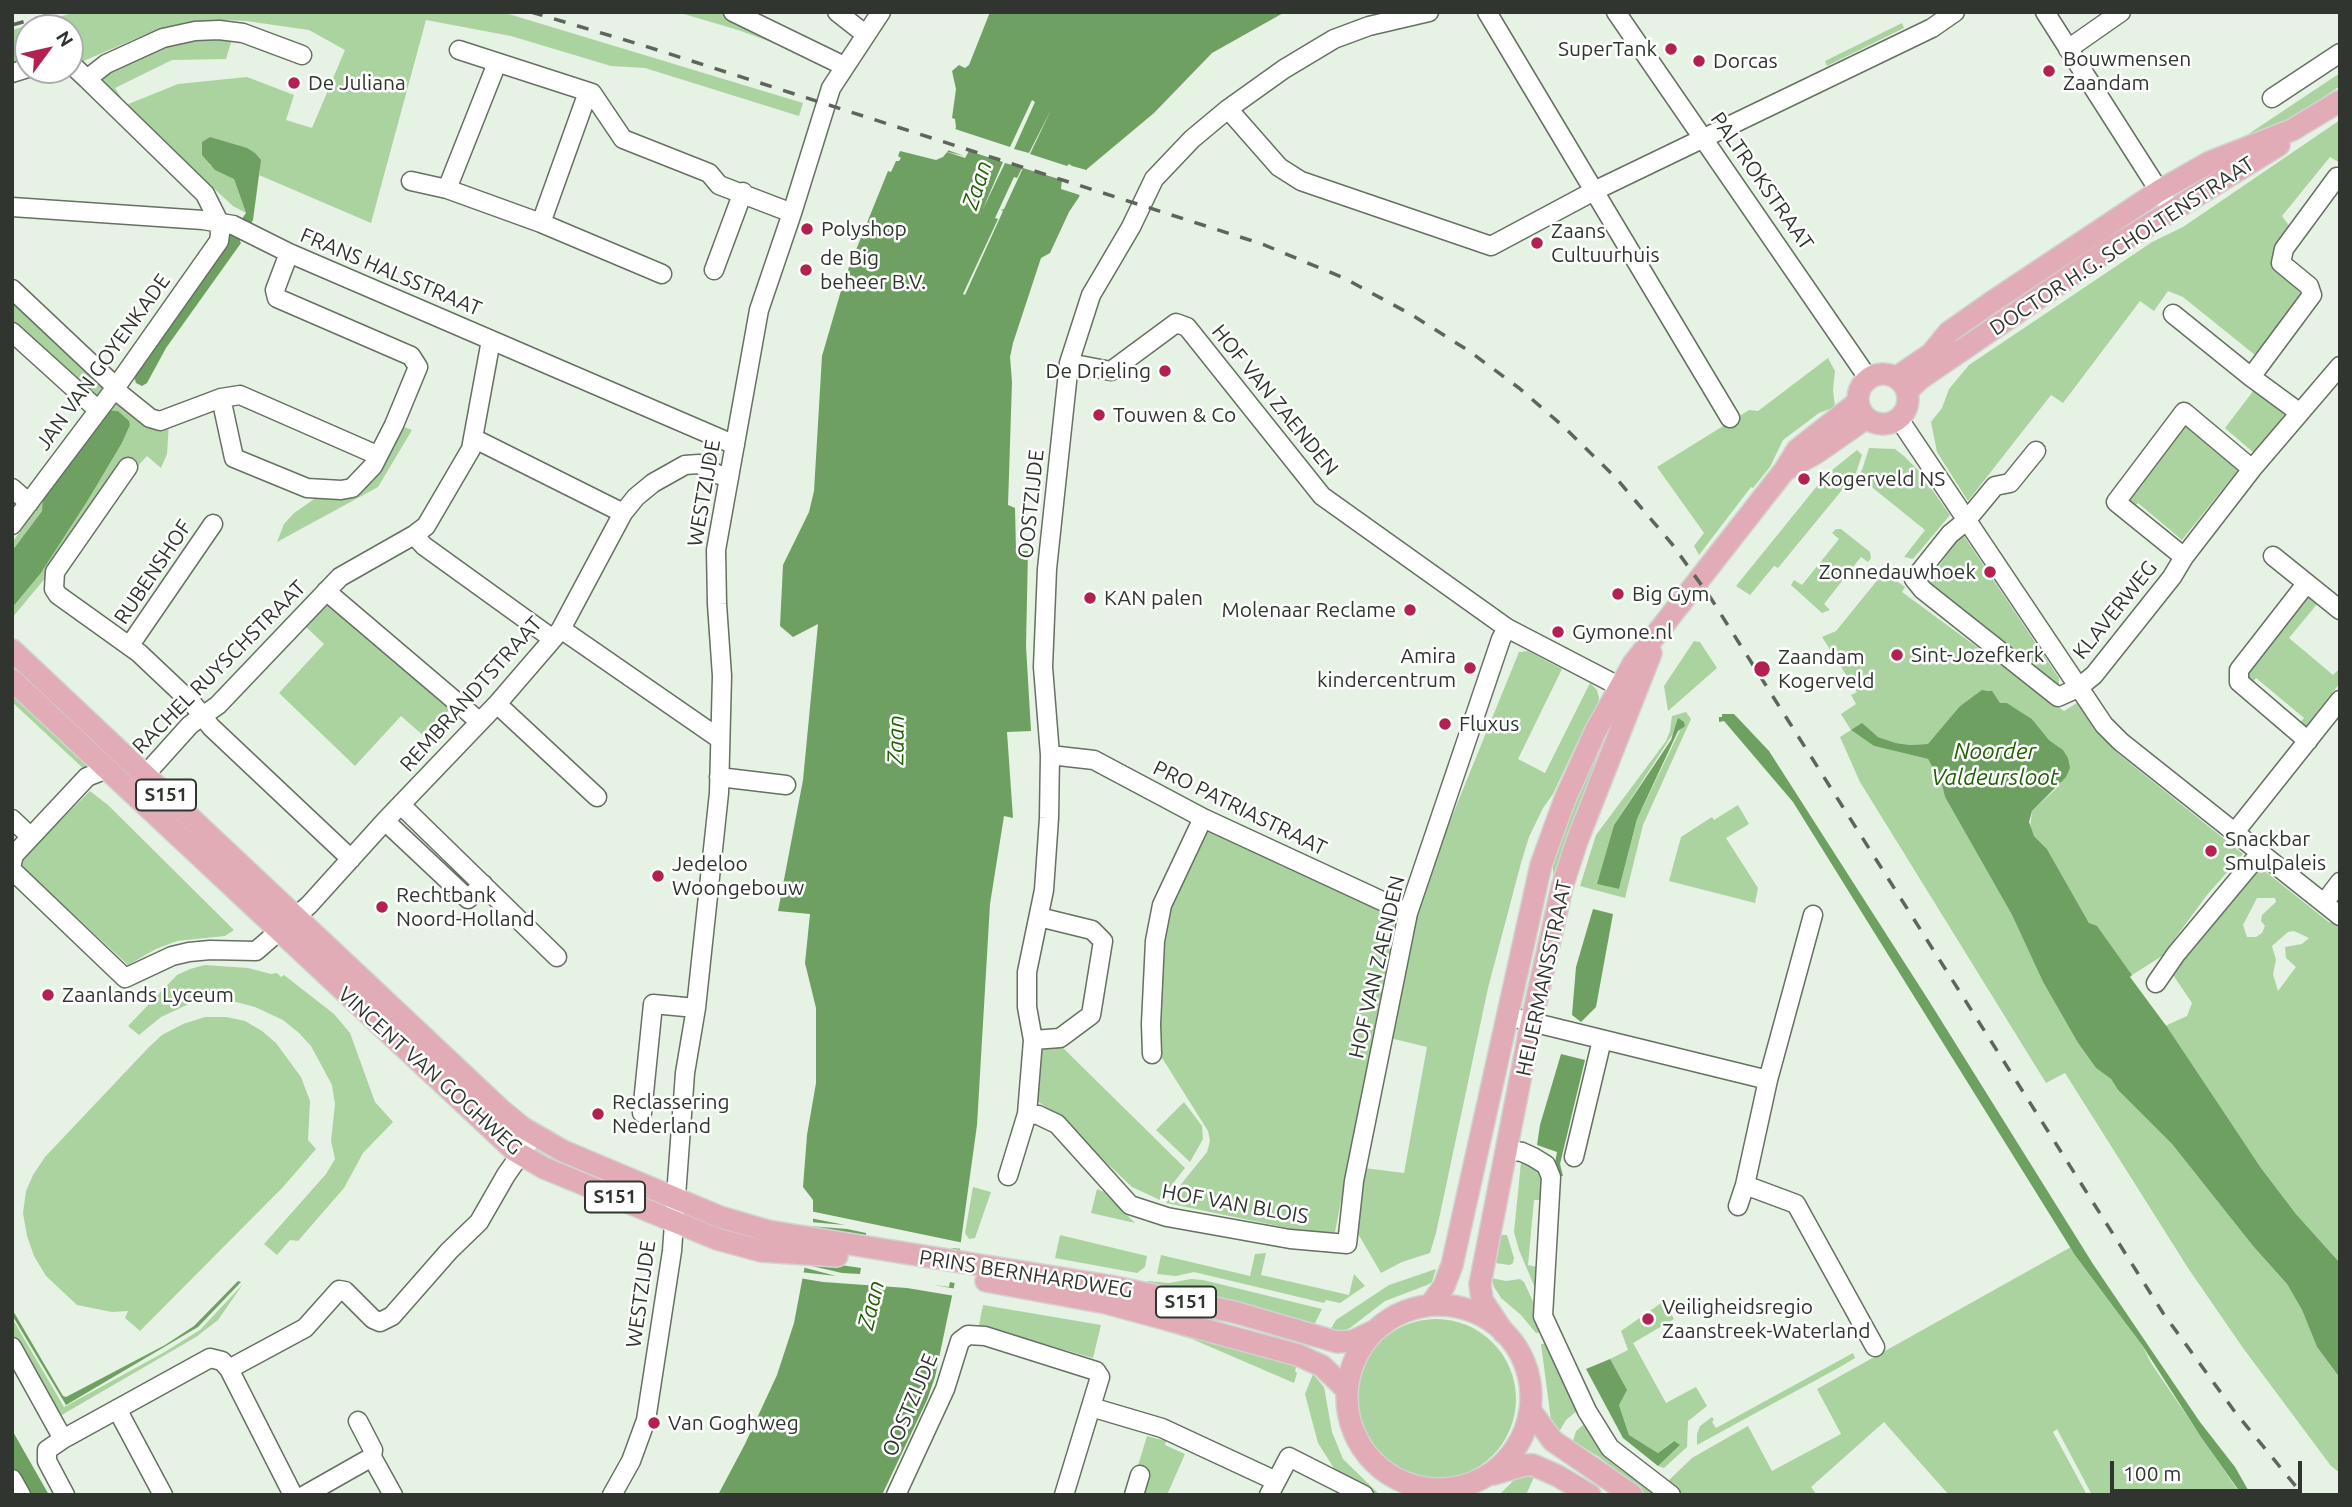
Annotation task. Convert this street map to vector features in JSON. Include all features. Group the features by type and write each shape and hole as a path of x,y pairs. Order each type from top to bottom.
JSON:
{"main road":[{"name":"DOCTOR H.G. SCHOLTENSTRAAT","path":"1902,384 1949,332 2159,191 2210,162 2292,130 2340,102"},
{"name":"DOCTOR H.G. SCHOLTENSTRAAT","path":"1902,384 1921,378 2172,211 2274,149 2340,102"},
{"path":"1885,373 1902,384 1908,404 1899,419 1885,424 1862,410 1859,388 1868,378 1885,373"},
{"name":"HEIJERMANSSTRAAT","path":"1430,1305 1444,1286 1452,1265 1541,866 1565,799 1586,753 1628,691 1661,630 1784,471 1797,450 1862,410"},
{"name":"VINCENT VAN GOGHWEG","path":"12,650 501,1110 534,1135 563,1151 675,1198"},
{"name":"VINCENT VAN GOGHWEG","path":"12,680 520,1155 544,1168 673,1221"},
{"name":"HEIJERMANSSTRAAT","path":"1504,1333 1482,1300 1480,1284 1531,1024 1562,887 1617,737 1628,691"},
{"name":"PRINS BERNHARDWEG","path":"675,1198 782,1244 834,1256 1110,1286 1234,1312 1337,1342 1353,1341 1376,1330"},
{"name":"PRINS BERNHARDWEG","path":"673,1221 744,1247 782,1244"},
{"name":"PRINS BERNHARDWEG","path":"991,1275 1297,1355 1322,1366 1345,1388"},
{"name":"S151","path":"1485,1477 1507,1459 1522,1436 1530,1410 1527,1374 1521,1357 1504,1333 1471,1311 1430,1305 1402,1313 1376,1330 1357,1359 1345,1388 1354,1431 1372,1460 1388,1474 1406,1483 1453,1492 1485,1477 1533,1465 1590,1495"},
{"path":"1530,1410 1553,1441 1632,1495"},
{"path":"1372,1460 1382,1484 1393,1495"}],"street":[{"path":"733,12 844,66"},
{"path":"837,12 866,34"},
{"name":"WESTZIJDE","path":"612,1495 631,1461 648,1410 672,1251 685,1073 696,1008 719,777 722,676 716,604 716,550 759,310 831,88 881,12"},
{"name":"OOSTZIJDE","path":"1008,1176 1027,1114 1033,1040 1027,1007 1027,972 1044,890 1049,818 1050,755 1043,667 1047,569 1069,363 1091,295 1131,228 1154,179 1192,139 1284,69 1334,39 1369,26 1429,12"},
{"path":"1487,12 1730,418"},
{"name":"PALTROKSTRAAT","path":"1616,12 1868,378"},
{"path":"1228,109 1279,167 1301,181 1491,246 1594,191 1932,28 1955,12"},
{"path":"2045,12 2172,211"},
{"path":"2068,49 2121,12"},
{"path":"88,79 106,64 140,46 195,31 243,33 302,55"},
{"path":"459,50 592,93 623,139 709,173 719,185 792,213"},
{"path":"2272,97 2340,53"},
{"path":"447,189 497,63"},
{"path":"84,75 195,183 226,223"},
{"path":"541,223 588,92"},
{"path":"2251,377 2312,295 2309,286 2281,263 2284,249 2337,177"},
{"path":"411,181 447,189 541,223 662,274"},
{"path":"714,270 743,192"},
{"name":"FRANS HALSSTRAAT","path":"12,207 226,223 289,253 735,445"},
{"name":"JAN VAN GOYENKADE","path":"12,525 115,388 219,241 226,223"},
{"path":"222,398 234,458 307,488 341,491 352,488 373,466 394,425 418,367 411,356 277,298 275,290 289,253"},
{"path":"12,289 150,418 160,421 222,398 240,395 377,455"},
{"path":"2173,314 2300,413"},
{"name":"HOF VAN ZAENDEN","path":"1069,363 1111,371 1176,323 1187,327 1322,496 1507,628 1628,691"},
{"path":"12,332 97,410"},
{"path":"491,340 471,449 426,526 414,535 424,546 720,739"},
{"name":"KLAVERWEG","path":"2078,688 2102,665 2172,577 2184,557 2252,469 2340,366"},
{"name":"KLAVERWEG","path":"2184,557 2116,502 2184,412 2252,469"},
{"path":"1899,419 2104,725 2121,742 2340,916"},
{"path":"473,438 623,513"},
{"path":"2036,451 2010,483 1995,486 1966,521 1950,534 1914,579 1923,590 2058,697 2078,688"},
{"name":"REMBRANDTSTRAAT","path":"297,917 497,704 557,634 623,513 636,497 653,483 685,465 699,464 729,478"},
{"path":"128,467 55,572 54,589 58,595 130,645 204,715 211,727 351,859"},
{"path":"12,488 29,503"},
{"name":"RUBENSHOF","path":"130,645 213,524"},
{"name":"RACHEL RUYSCHSTRAAT","path":"145,775 190,725 218,705 340,577 414,535"},
{"path":"2273,556 2340,610"},
{"path":"2306,584 2239,670 2239,682 2308,741"},
{"path":"327,591 480,722"},
{"name":"HOF VAN ZAENDEN","path":"1347,1244 1354,1181 1408,913 1507,628"},
{"path":"2235,832 2340,700"},
{"path":"497,704 597,797"},
{"name":"PRO PATRIASTRAAT","path":"1050,755 1094,760 1203,818 1408,913"},
{"path":"12,863 14,855 87,777 107,769"},
{"path":"719,777 786,785"},
{"path":"401,804 557,957"},
{"path":"1153,1054 1151,1024 1155,941 1162,905 1203,818"},
{"path":"12,819 31,837"},
{"path":"385,821 468,900 483,884"},
{"path":"2157,983 2176,954 2261,852"},
{"path":"12,870 125,978 172,956 189,952 256,951 297,917"},
{"path":"2325,903 2340,883"},
{"path":"1738,1206 1768,1080 1813,915"},
{"path":"1033,1040 1060,1038 1091,1015 1103,942 1092,930 1040,917"},
{"path":"642,1113 653,1004 696,1008"},
{"path":"1507,1016 1768,1080"},
{"path":"1574,1157 1602,1040"},
{"name":"HOF VAN BLOIS","path":"1027,1114 1038,1115 1056,1124 1130,1205 1181,1219 1290,1239 1347,1244"},
{"path":"229,1369 305,1328 340,1290 345,1291 373,1319 380,1322 392,1316 449,1251 479,1222 534,1135"},
{"path":"1507,1150 1533,1157 1546,1165 1551,1177 1543,1316 1587,1411 1610,1448 1671,1495"},
{"path":"1745,1185 1797,1203 1875,1347"},
{"name":"OOSTZIJDE","path":"896,1495 945,1389 960,1341 968,1335 985,1336 1096,1371 1100,1377 1091,1407"},
{"path":"12,1347 63,1439"},
{"path":"65,1495 47,1461 47,1450 210,1358 222,1361 229,1369 293,1495"},
{"path":"1064,1495 1091,1407 1162,1428 1273,1488 1289,1457 1364,1495"},
{"path":"117,1409 163,1495"},
{"path":"358,1421 373,1450 372,1457 393,1495"},
{"path":"305,1495 372,1457"},
{"path":"1135,1495 1140,1475"},
{"path":"12,1479 21,1495"}],"shaded area":[{"path":"502,12 803,103 799,116 645,68 611,66 511,36 426,20 371,223 259,175 260,170 208,164 234,179 246,213 233,206 102,86 99,80 100,72 185,38 233,36 226,59 172,60 115,88 126,105 178,84 247,77 294,95 286,120 312,128 345,50 309,30 223,20 168,28 144,35 84,61 84,14 69,14"},
{"path":"677,12 724,12 804,54 738,30"},
{"path":"1902,23 1904,28 1827,66 1825,61"},
{"path":"14,29 12,69 12,30"},
{"path":"2340,73 2340,86 2290,120 2235,143"},
{"path":"2340,120 2340,163 2330,157 2282,216 2293,231 2279,245 2306,289 2255,355 2183,297 2168,291 2154,311 2140,301 2063,403 2051,395 1968,501 1937,452 1931,422 1942,408 1949,389 1969,365 2152,242 2183,227"},
{"path":"12,297 104,383 100,394 93,397 12,326"},
{"path":"1828,358 1835,371 1835,407 1819,413 1783,440 1770,467 1753,488 1751,487 1699,555 1694,546 1704,533 1657,467 1749,410 1758,411"},
{"path":"2257,386 2287,413 2255,454 2225,428"},
{"path":"111,399 169,423 167,454 161,468 147,456 137,467 126,460 47,576 12,618 12,608 41,573 122,443 130,425 118,411 108,410 42,511 12,551 12,543"},
{"path":"2184,424 2196,426 2242,465 2182,540 2138,503 2131,509 2126,502"},
{"path":"399,425 412,430 378,487 277,542 284,524 294,513 320,495 353,479"},
{"path":"1869,448 1895,449 1904,456 1918,470 1950,515 1913,559 1904,557 1925,530 1858,476"},
{"path":"1857,450 1862,455 1856,473 1778,568 1774,566 1750,595 1736,586 1826,475"},
{"path":"1841,529 1870,552 1871,558 1868,562 1861,557 1824,604 1830,610 1822,613 1791,585 1794,580 1802,585 1839,539 1832,533"},
{"path":"1962,533 2059,678 2059,684 2052,684 1927,583"},
{"path":"1884,572 1905,587 1902,592 2064,711 2077,703 2116,752 2243,854 2207,895 2162,956 2132,975 2097,927 2089,923 2047,849 2030,829 2032,811 2058,787 2059,747 2049,740 2032,719 2007,703 2000,703 1989,690 1983,690 1960,706 1929,744 1896,743 1878,737 1867,729 1851,730 1841,714 1856,704 1851,695 1857,692 1822,637 1836,631"},
{"path":"320,597 447,702 450,709 425,737 401,716 355,766 279,693 324,644 305,626"},
{"path":"2308,597 2318,603 2289,638 2333,675 2340,668 2340,683 2303,728 2298,725 2304,718 2256,678 2250,685 2246,681 2248,672"},
{"path":"1694,641 1700,642 1717,668 1668,711 1664,686"},
{"path":"1528,651 1562,669 1518,759 1545,773 1590,683 1597,690 1598,707 1543,808 1529,837 1521,863 1488,988 1430,1253 1402,1262 1381,1273 1353,1225 1364,1168 1404,1173 1427,1047 1390,1038 1411,935 1426,880 1519,652"},
{"path":"12,688 95,766 86,771 12,702"},
{"path":"1686,712 1691,719 1643,825 1625,898 1580,886 1596,835 1666,741 1672,716","holes":["1684,722 1637,819 1619,889 1598,884 1614,825 1676,729"]},
{"path":"1610,714 1618,718 1553,883 1553,861 1566,813"},
{"path":"1851,730 1874,746 1928,759 1942,785 1945,797 2012,915 2043,982 2078,1043 2096,1068 2111,1079 2118,1090 2172,1144 2253,1246 2287,1284 2302,1310 2317,1347 2340,1378 2340,1473 2331,1466 2243,1348 2188,1268 2065,1073 2046,1083 1860,782 1840,737"},
{"path":"90,791 108,805 234,930 225,936 177,941 128,965 18,863"},
{"path":"1738,805 1749,824 1726,838 1758,888 1755,903 1669,881 1681,837 1712,817 1714,820"},
{"path":"1200,825 1233,838 1385,912 1394,920 1335,1232 1327,1236 1166,1203 1207,1152 1210,1141 1208,1131 1159,1053 1162,925"},
{"path":"2256,864 2330,923 2332,920 2340,926 2340,1263 2296,1214 2261,1168 2165,1026 2187,1016 2192,1003 2171,972","holes":["2257,898 2275,898 2276,902 2262,915 2261,921 2265,926 2262,933 2256,937 2247,937 2243,925","2294,931 2309,938 2302,944 2285,947 2286,958 2296,967 2278,991 2273,974 2276,960 2272,946 2288,932"]},
{"path":"205,965 248,968 277,973 281,977 284,975 334,1014 350,1033 375,1102 393,1122 363,1153 344,1188 298,1241 290,1240 277,1255 264,1244 326,1174 335,1159 331,1141 335,1104 332,1085 311,1046 299,1033 283,1020 255,1007 236,1002 191,1003 161,1017 139,1035 128,1026 177,975"},
{"path":"205,1017 245,1021 276,1043 301,1077 310,1101 308,1140 316,1149 283,1187 140,1331 125,1318 128,1311 112,1312 77,1305 46,1276 34,1256 27,1236 23,1213 26,1191 45,1157 149,1047 162,1035"},
{"path":"1041,1044 1059,1044 1185,1168 1160,1200 1132,1187 1052,1111 1037,1101"},
{"path":"1184,1102 1202,1126 1203,1139 1190,1162 1156,1130"},
{"path":"1521,1162 1536,1167 1542,1176 1544,1200 1534,1200 1528,1265 1541,1268 1538,1295 1514,1232"},
{"path":"973,1187 991,1192 975,1238 969,1239 965,1233"},
{"path":"1097,1189 1104,1192 1135,1223 1091,1213"},
{"path":"1060,1235 1147,1256 1145,1267 1137,1273 1055,1258"},
{"path":"1500,1235 1507,1235 1514,1258 1510,1265 1495,1263"},
{"path":"2071,1247 2142,1345 2151,1363 2241,1495 2092,1495 2057,1429 2053,1432 2087,1495 1949,1495 1884,1422 1811,1487 1817,1495 1681,1495 1666,1483 1692,1458 1748,1426 1772,1471 1841,1434 1817,1389"},
{"path":"1266,1253 1261,1275 1349,1295 1354,1274 1365,1286 1340,1303 1326,1300 1324,1303 1194,1272 1176,1276 1157,1274 1161,1255 1250,1276 1255,1254"},
{"path":"1436,1269 1432,1282 1427,1285 1385,1301 1350,1328 1337,1333 1329,1332 1336,1320 1389,1285"},
{"path":"1491,1278 1506,1281 1520,1279 1524,1282 1547,1332 1536,1333 1521,1315 1501,1298"},
{"path":"1191,1279 1322,1309 1313,1327 1147,1286 1148,1281 1169,1283"},
{"path":"243,1284 218,1320 196,1337 60,1416 12,1336 12,1318 64,1407 200,1330"},
{"path":"1664,1301 1674,1319 1633,1343 1666,1403 1696,1387 1707,1406 1688,1421 1687,1447 1664,1468 1658,1466 1679,1446 1673,1441 1658,1453 1629,1435 1619,1405 1610,1359 1628,1350 1621,1331"},
{"path":"983,1305 1101,1325 1093,1358 979,1325"},
{"path":"1436,1319 1467,1325 1493,1342 1510,1368 1516,1399 1510,1430 1493,1456 1467,1473 1436,1479 1405,1473 1379,1456 1362,1430 1356,1399 1362,1368 1379,1342 1405,1325"},
{"path":"1164,1328 1297,1365 1294,1383 1192,1339 1164,1331"},
{"path":"1552,1343 1579,1409 1566,1420 1559,1432 1551,1420 1541,1344"},
{"path":"1853,1353 1855,1358 1840,1367 1697,1445 1700,1426 1712,1417 1716,1428"},
{"path":"1313,1374 1324,1387 1332,1432 1343,1459 1380,1495 1374,1495 1337,1473 1318,1443 1305,1394"},
{"path":"1587,1422 1661,1495 1647,1495 1599,1457 1573,1441 1576,1431"},
{"path":"1147,1436 1166,1441 1165,1445 1185,1454 1167,1495 1142,1495 1137,1469"},
{"path":"1523,1476 1534,1477 1526,1495 1499,1495 1514,1480"}],"water":[{"name":"Zaan","path":"990,12 1285,12 1212,53 1154,113 1087,169 1079,197 1050,253 1041,258 1013,343 1010,357 1012,382 1008,505 1015,508 1016,551 1028,551 1026,646 1031,731 1007,732 1013,818 1004,816 990,904 977,1125 956,1277 935,1377 927,1400 882,1495 718,1495 777,1375 794,1323 813,1223 813,1200 803,1187 807,1135 816,1083 816,1008 805,963 810,914 778,911 803,780 818,624 793,637 780,626 783,565 809,512 814,491 822,356 845,277 888,171 891,172 896,161 901,158 898,156 900,151 936,160 948,151 956,127 955,119 952,118 956,89 952,71 959,65 965,68 969,65"},
{"path":"210,137 247,148 261,160 253,220 241,243 166,348 147,383 142,386 136,383 133,374 246,213 234,179 215,170 202,155 202,142"},
{"path":"108,410 118,411 129,421 130,425 122,443 41,573 12,608 12,551 42,511 43,498"},
{"name":"Noorder Valdeursloot","path":"1982,690 1992,691 2000,703 2007,703 2032,719 2068,758 2070,768 2066,777 2032,811 2029,822 2034,836 2047,849 2089,923 2097,926 2132,975 2130,977 2167,1027 2261,1168 2296,1214 2340,1263 2340,1378 2317,1347 2302,1310 2287,1284 2253,1246 2172,1144 2118,1090 2111,1079 2096,1068 2078,1043 2043,982 2012,915 1945,797 1942,785 1928,759 1874,746 1851,730 1862,723 1878,737 1896,743 1928,744 1960,706"},
{"path":"1722,714 1734,714 1769,751 2093,1264 2200,1422 2235,1467 2251,1495 2242,1495 2142,1345 2075,1255 1793,802 1724,721 1719,722"},
{"path":"1678,718 1685,726 1678,731 1637,819 1619,889 1597,884 1614,825 1671,740"},
{"path":"1593,909 1613,914 1596,1007 1581,1022 1572,1015 1576,967"},
{"path":"1561,1054 1585,1060 1560,1164 1563,1176 1560,1176 1555,1163 1557,1152 1537,1145 1540,1125"},
{"path":"238,1281 241,1282 198,1327 66,1405 12,1315 12,1309 66,1397 165,1345 194,1326"},
{"path":"1610,1359 1627,1390 1619,1405 1629,1435 1658,1453 1674,1441 1680,1445 1658,1466 1623,1438 1586,1369"},
{"path":"12,1430 49,1495 28,1495 12,1466"}],"pier":[{"path":"1032,100 1035,102 1014,149 1029,153 1051,110 1030,154 1090,171 1083,196 1061,189 1062,180 1023,168 1004,209 1001,210 1003,211 965,295 963,294 998,219 995,218 1014,177 1017,178 1022,168 1005,163 982,211 1003,162 969,151 965,158 944,151 964,156 945,149 952,128 1010,147"},
{"path":"810,1211 964,1243 963,1249 949,1248 963,1251 958,1284 950,1282 949,1287 934,1285 957,1289 955,1296 907,1288 799,1278 800,1272 836,1276 802,1267 803,1264 842,1273 860,1274 861,1268 820,1262 866,1240 866,1233 809,1226 810,1222 845,1225 810,1218"}],"railway":[{"path":"12,25 59,12"},
{"path":"531,12 1262,244 1344,278 1412,315 1469,351 1519,388 1616,478 1672,544 1710,597 2163,1313 2235,1412 2303,1495"}],"place":[{"name":"SuperTank","path":"1671,49"},
{"name":"Dorcas","path":"1699,61"},
{"name":"Bouwmensen Zaandam","path":"2049,71"},
{"name":"De Juliana","path":"294,83"},
{"name":"Polyshop","path":"807,229"},
{"name":"Zaans Cultuurhuis","path":"1537,243"},
{"name":"de Big beheer B.V.","path":"806,270"},
{"name":"De Drieling","path":"1165,371"},
{"name":"Touwen & Co","path":"1099,415"},
{"name":"Kogerveld NS","path":"1804,479"},
{"name":"Zonnedauwhoek","path":"1990,572"},
{"name":"Big Gym","path":"1618,594"},
{"name":"KAN palen","path":"1090,598"},
{"name":"Molenaar Reclame","path":"1410,610"},
{"name":"Gymone.nl","path":"1558,632"},
{"name":"Sint-Jozefkerk","path":"1897,655"},
{"name":"Amira kindercentrum","path":"1470,668"},
{"name":"Zaandam Kogerveld","path":"1762,669"},
{"name":"Fluxus","path":"1445,724"},
{"name":"Snackbar Smulpaleis","path":"2211,851"},
{"name":"Jedeloo Woongebouw","path":"658,876"},
{"name":"Rechtbank Noord-Holland","path":"382,907"},
{"name":"Zaanlands Lyceum","path":"48,995"},
{"name":"Reclassering Nederland","path":"598,1114"},
{"name":"Veiligheidsregio Zaanstreek-Waterland","path":"1648,1319"},
{"name":"Van Goghweg","path":"654,1423"}]}
